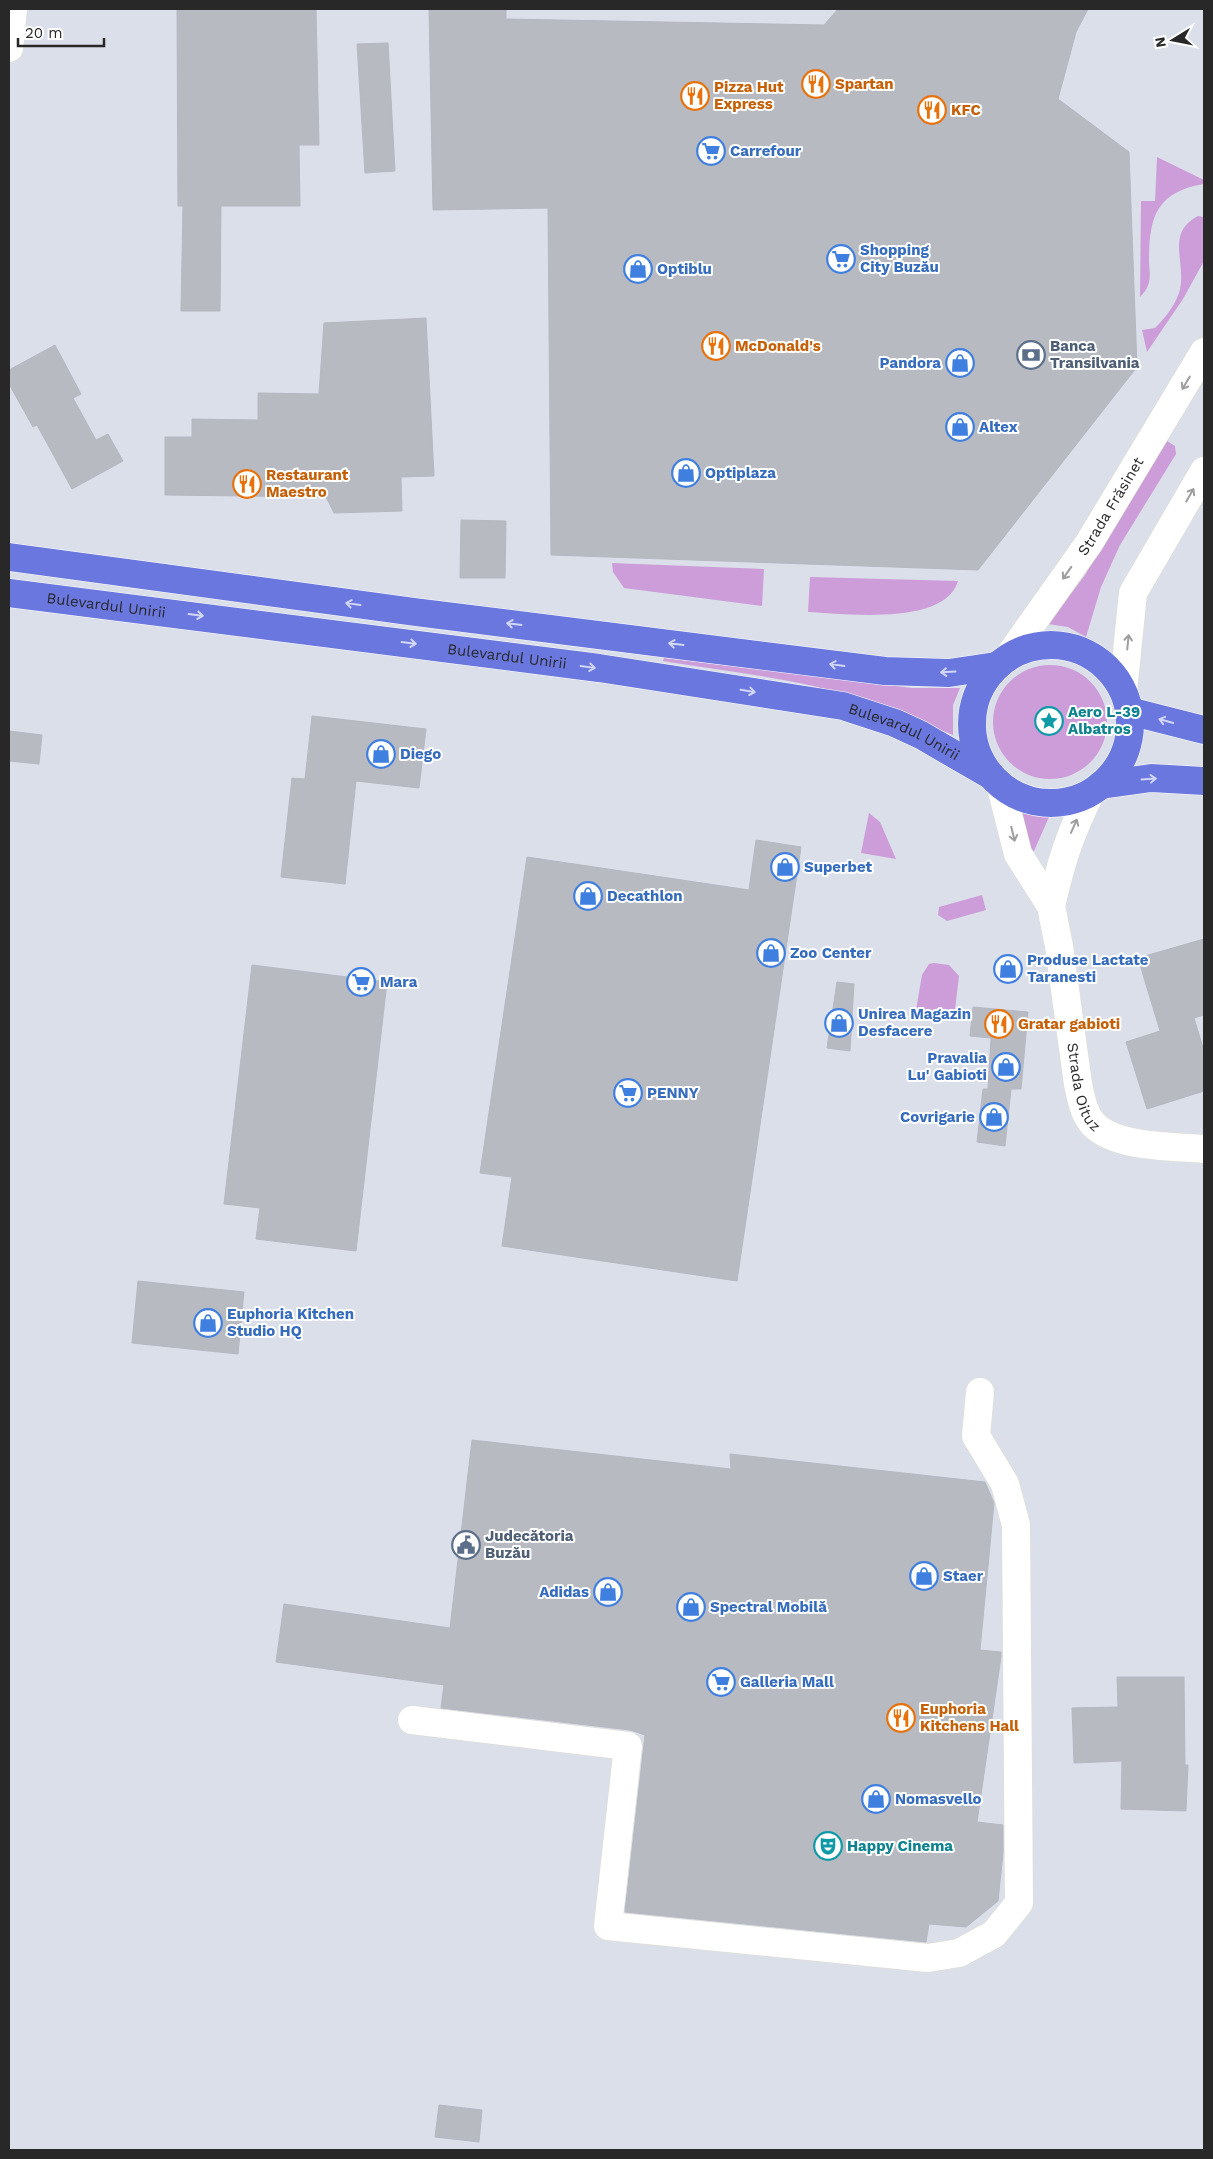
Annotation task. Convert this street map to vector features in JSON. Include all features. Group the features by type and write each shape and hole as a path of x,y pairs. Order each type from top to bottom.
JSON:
{"main road":[{"path":"9,557 415,612 885,671 949,673 1002,661 1034,646 1055,644 1076,648 1096,658 1112,672 1126,701 1130,732 1125,752 1115,770 1096,789"},
{"name":"Bulevardul Unirii","path":"9,592 589,667 843,706 895,723 921,735 996,781"},
{"path":"1002,661 978,690 971,720 975,749 996,781 1030,801 1061,803 1096,789 1151,778 1204,781"},
{"path":"1126,701 1204,730"}],"street":[{"path":"9,48 12,9"},
{"name":"Strada Frăsinet","path":"1002,661 1088,543 1204,352"},
{"path":"1126,701 1134,593 1204,471"},
{"name":"Strada Oituz","path":"996,781 1018,854 1051,906 1059,946 1078,1084 1083,1107 1092,1123 1106,1133 1127,1141 1204,1149"},
{"name":"Strada Oituz","path":"1051,906 1061,859 1074,825 1096,789"},
{"path":"412,1720 628,1746 608,1926 928,1958 959,1953 994,1934 1019,1903 1016,1525 1005,1484 976,1436 980,1392"}],"shaded area":[{"path":"1157,157 1204,180 1204,184 1175,193 1158,209 1149,246 1149,281 1147,289 1140,297 1141,201 1155,201"},
{"path":"1198,216 1204,217 1204,261 1183,299 1147,352 1142,330 1155,328 1169,312 1177,298 1181,282 1179,241 1188,223"},
{"path":"1167,441 1175,446 1176,454 1120,545 1101,587 1086,637 1068,627 1048,624 1085,575 1162,443"},
{"path":"612,563 764,569 762,606 624,588 613,572"},
{"path":"810,577 958,581 949,595 934,605 915,611 869,615 808,612"},
{"path":"664,658 912,688 960,688 953,705 953,735 884,708 813,686 663,661"},
{"path":"1050,665 1072,669 1091,681 1103,700 1107,722 1103,744 1091,763 1072,775 1050,779 1028,775 1009,763 997,744 993,722 997,700 1009,681 1028,669"},
{"path":"1026,811 1036,814 1047,813 1049,817 1034,851 1029,850 1016,815"},
{"path":"869,813 880,822 896,859 861,853"},
{"path":"982,895 986,910 947,921 938,915 939,907"},
{"path":"929,964 949,965 959,976 954,1018 916,1010 922,975"}],"building":[{"path":"177,9 316,9 319,145 299,145 300,206 221,206 220,311 181,311 183,206 178,206"},
{"name":"Shopping City Buzău","path":"429,9 506,9 506,19 824,25 838,9 1088,9 1076,32 1058,99 1129,152 1137,367 978,570 551,555 548,208 433,210"},
{"path":"388,43 395,171 365,173 357,44"},
{"path":"426,318 434,476 401,477 402,511 334,513 326,497 165,495 165,437 192,437 192,419 258,420 258,393 319,394 324,323"},
{"path":"55,345 81,394 73,398 96,440 108,434 123,461 72,489 37,425 33,427 9,384 9,370"},
{"path":"461,520 506,521 505,578 460,578"},
{"path":"312,716 426,729 419,788 356,781 345,884 281,877 292,778 305,779"},
{"path":"9,731 42,735 39,764 9,761"},
{"name":"PENNY","path":"756,840 801,847 737,1281 502,1246 512,1177 480,1173 527,857 749,890"},
{"path":"1204,939 1204,1015 1194,1018 1204,1051 1204,1091 1147,1109 1126,1042 1160,1031 1138,958"},
{"path":"252,965 387,982 356,1251 256,1239 260,1208 224,1204"},
{"path":"837,982 854,984 850,1051 827,1048"},
{"path":"973,1007 1028,1012 1021,1089 1011,1089 1005,1146 977,1142 983,1089 988,1089 991,1038 970,1036"},
{"path":"138,1281 244,1292 238,1354 132,1343"},
{"name":"Galleria Mall","path":"472,1440 731,1469 730,1454 985,1482 994,1503 980,1650 1001,1652 1001,1657 977,1822 1003,1825 1003,1853 998,1901 966,1927 929,1924 926,1942 625,1912 645,1735 630,1730 441,1708 444,1685 276,1662 284,1604 450,1628"},
{"path":"1117,1677 1184,1677 1185,1765 1188,1765 1186,1811 1121,1809 1122,1761 1074,1763 1072,1708 1118,1707"},
{"path":"439,2105 482,2110 479,2142 435,2137"}],"place":[{"name":"Spartan","path":"816,84"},
{"name":"Pizza Hut Express","path":"695,96"},
{"name":"KFC","path":"932,110"},
{"name":"Carrefour","path":"711,151"},
{"name":"Shopping City Buzău","path":"841,259"},
{"name":"Optiblu","path":"638,269"},
{"name":"McDonald's","path":"716,346"},
{"name":"Banca Transilvania","path":"1031,355"},
{"name":"Pandora","path":"960,363"},
{"name":"Altex","path":"960,427"},
{"name":"Optiplaza","path":"686,473"},
{"name":"Restaurant Maestro","path":"247,484"},
{"name":"Aero L-39 Albatros","path":"1049,721"},
{"name":"Diego","path":"381,754"},
{"name":"Superbet","path":"785,867"},
{"name":"Decathlon","path":"588,896"},
{"name":"Zoo Center","path":"771,953"},
{"name":"Produse Lactate Taranesti","path":"1008,969"},
{"name":"Mara","path":"361,982"},
{"name":"Unirea Magazin Desfacere","path":"839,1023"},
{"name":"Gratar gabioti","path":"999,1024"},
{"name":"Pravalia Lu' Gabioti","path":"1006,1067"},
{"name":"PENNY","path":"628,1093"},
{"name":"Covrigarie","path":"994,1117"},
{"name":"Euphoria Kitchen Studio HQ","path":"208,1323"},
{"name":"Judecătoria Buzău","path":"466,1545"},
{"name":"Staer","path":"924,1576"},
{"name":"Adidas","path":"608,1592"},
{"name":"Spectral Mobilă","path":"691,1607"},
{"name":"Galleria Mall","path":"721,1682"},
{"name":"Euphoria Kitchens Hall","path":"901,1718"},
{"name":"Nomasvello","path":"876,1799"},
{"name":"Happy Cinema","path":"828,1846"}]}
